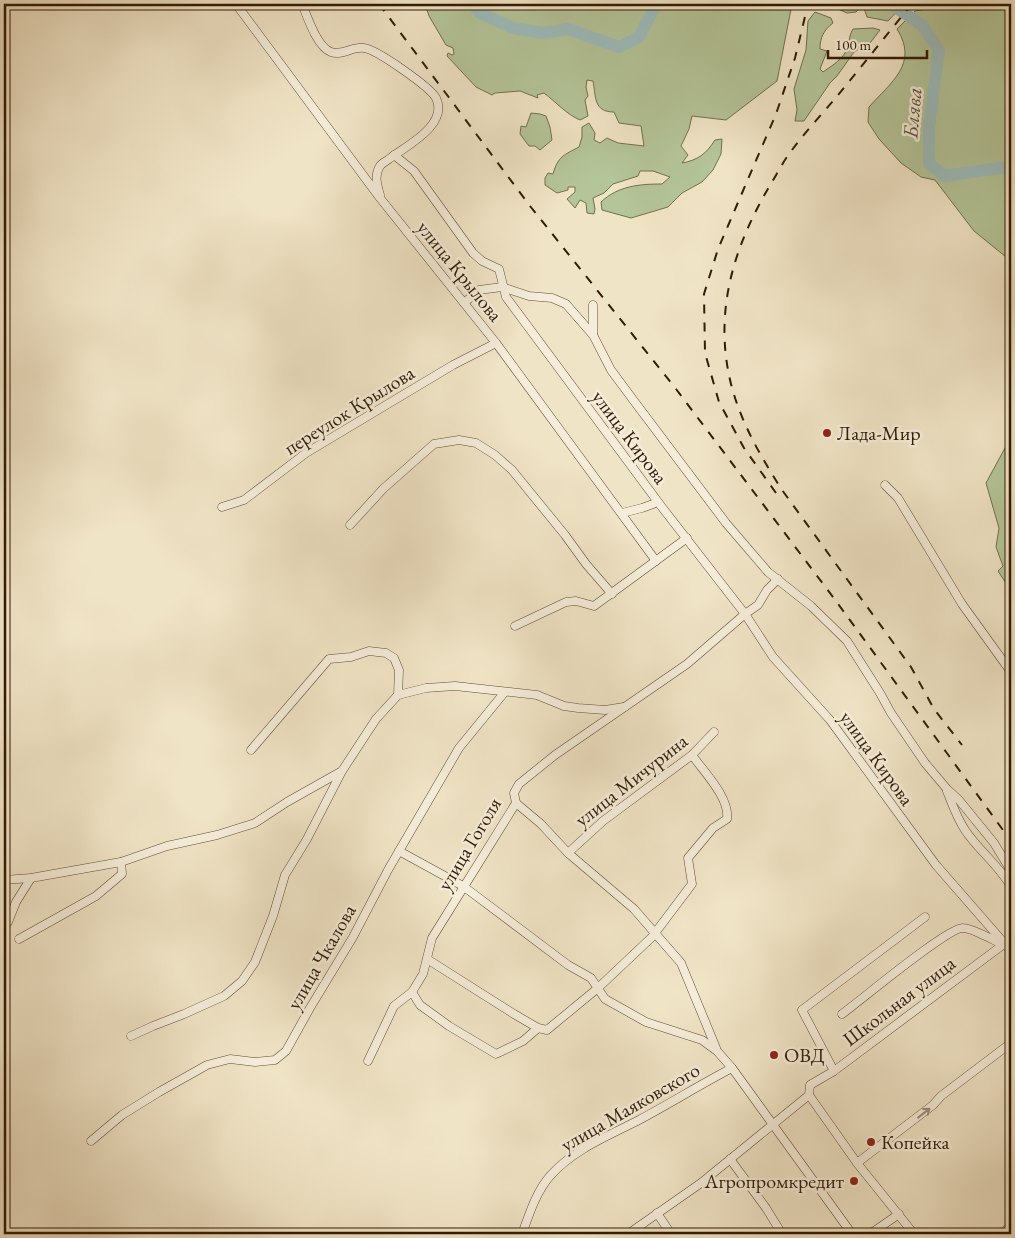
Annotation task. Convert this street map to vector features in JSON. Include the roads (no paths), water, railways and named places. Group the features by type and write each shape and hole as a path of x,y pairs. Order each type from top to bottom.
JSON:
{"street":[{"name":"улица Крылова","path":"236,4 380,198 496,343 656,561"},
{"path":"302,4 321,44 330,52 366,48 413,77 428,88 436,98 438,110 433,126 380,165 376,179 380,198"},
{"name":"улица Кирова","path":"394,155 414,171 473,253 482,261 499,269 506,297 745,614 773,657 830,720 936,865 1011,951"},
{"path":"464,303 479,290 502,287 529,296 552,298 566,304 593,335 611,370 726,523 768,572 810,606 847,640 891,713 925,762 994,843 1011,871"},
{"path":"593,305 593,335"},
{"name":"переулок Крылова","path":"222,507 244,500 306,453 453,365 496,343"},
{"path":"350,525 383,489 434,444 459,440 476,443 495,455 512,470 612,594"},
{"path":"885,485 898,498 962,604 1011,672"},
{"path":"622,513 653,504"},
{"path":"515,626 566,602 576,601 594,606 687,538"},
{"name":"улица Гоголя","path":"368,1061 394,1006 412,992 423,974 432,938 516,803 514,793 519,784 555,755 687,664 758,604 766,590 778,579"},
{"path":"251,750 329,660 351,657 370,651 386,653 394,658 399,670 398,695"},
{"path":"131,1036 224,996 242,981 255,962 273,916 285,875 342,772 376,719 398,695 426,688 455,686 537,696 564,706 578,708 605,710 624,708"},
{"name":"улица Чкалова","path":"91,1141 122,1115 207,1065 230,1059 255,1062 275,1060 286,1051 353,937 399,851 459,748 504,693"},
{"name":"улица Мичурина","path":"568,853 603,821 692,755 714,732"},
{"path":"427,959 514,1014 538,1028 547,1030 598,988 657,934 692,884 688,858 713,828 727,819 728,814 724,799 692,755"},
{"path":"4,880 31,878 121,862 168,846 217,835 255,822 342,772"},
{"path":"947,789 958,819 1004,875 1011,887"},
{"name":"улица Мичурина","path":"516,803 541,824 568,853 634,909 682,963 717,1051"},
{"path":"399,851 463,886 568,965 591,978 606,999 646,1022 702,1040 717,1051 773,1123 852,1234"},
{"path":"19,939 96,896 122,874 121,862"},
{"path":"4,926 8,922 16,902 31,878"},
{"path":"834,1071 802,1010 925,917"},
{"path":"842,1014 956,928 970,929 1004,944"},
{"name":"Школьная улица","path":"628,1234 702,1183 809,1095 810,1085 834,1071 1004,944"},
{"path":"412,992 420,1005 449,1026 496,1054 523,1041 538,1028"},
{"path":"857,1164 933,1105 941,1096 1011,1044"},
{"name":"улица Маяковского","path":"522,1234 530,1210 548,1178 560,1165 608,1134 638,1120 732,1068"},
{"path":"809,1095 857,1164 914,1234"},
{"path":"730,1159 766,1208 782,1234"},
{"path":"657,1213 671,1234"},
{"path":"870,1234 899,1214"},
{"path":"1001,1234 1011,1226"}],"waterway":[{"name":"Блява","path":"473,4 480,13 513,28 543,33 568,29 619,47 639,37 656,4"},
{"name":"Блява","path":"887,4 892,5 922,25 939,50 929,127 929,163 944,176 1011,168"}],"railway":[{"path":"379,4 530,206 676,389 836,601 1011,841"},
{"path":"776,493 744,448 719,402 705,353 704,294 718,249 776,114 795,58 808,4"},
{"path":"912,4 797,143 784,162 759,206 738,254 730,279 724,330 726,357 735,398 759,452 782,490 911,667 934,709 962,745"}],"place":[{"name":"Лада-Мир","path":"827,433"},
{"name":"ОВД","path":"774,1055"},
{"name":"Копейка","path":"871,1142"},
{"name":"Агропромкредит","path":"854,1181"}]}
